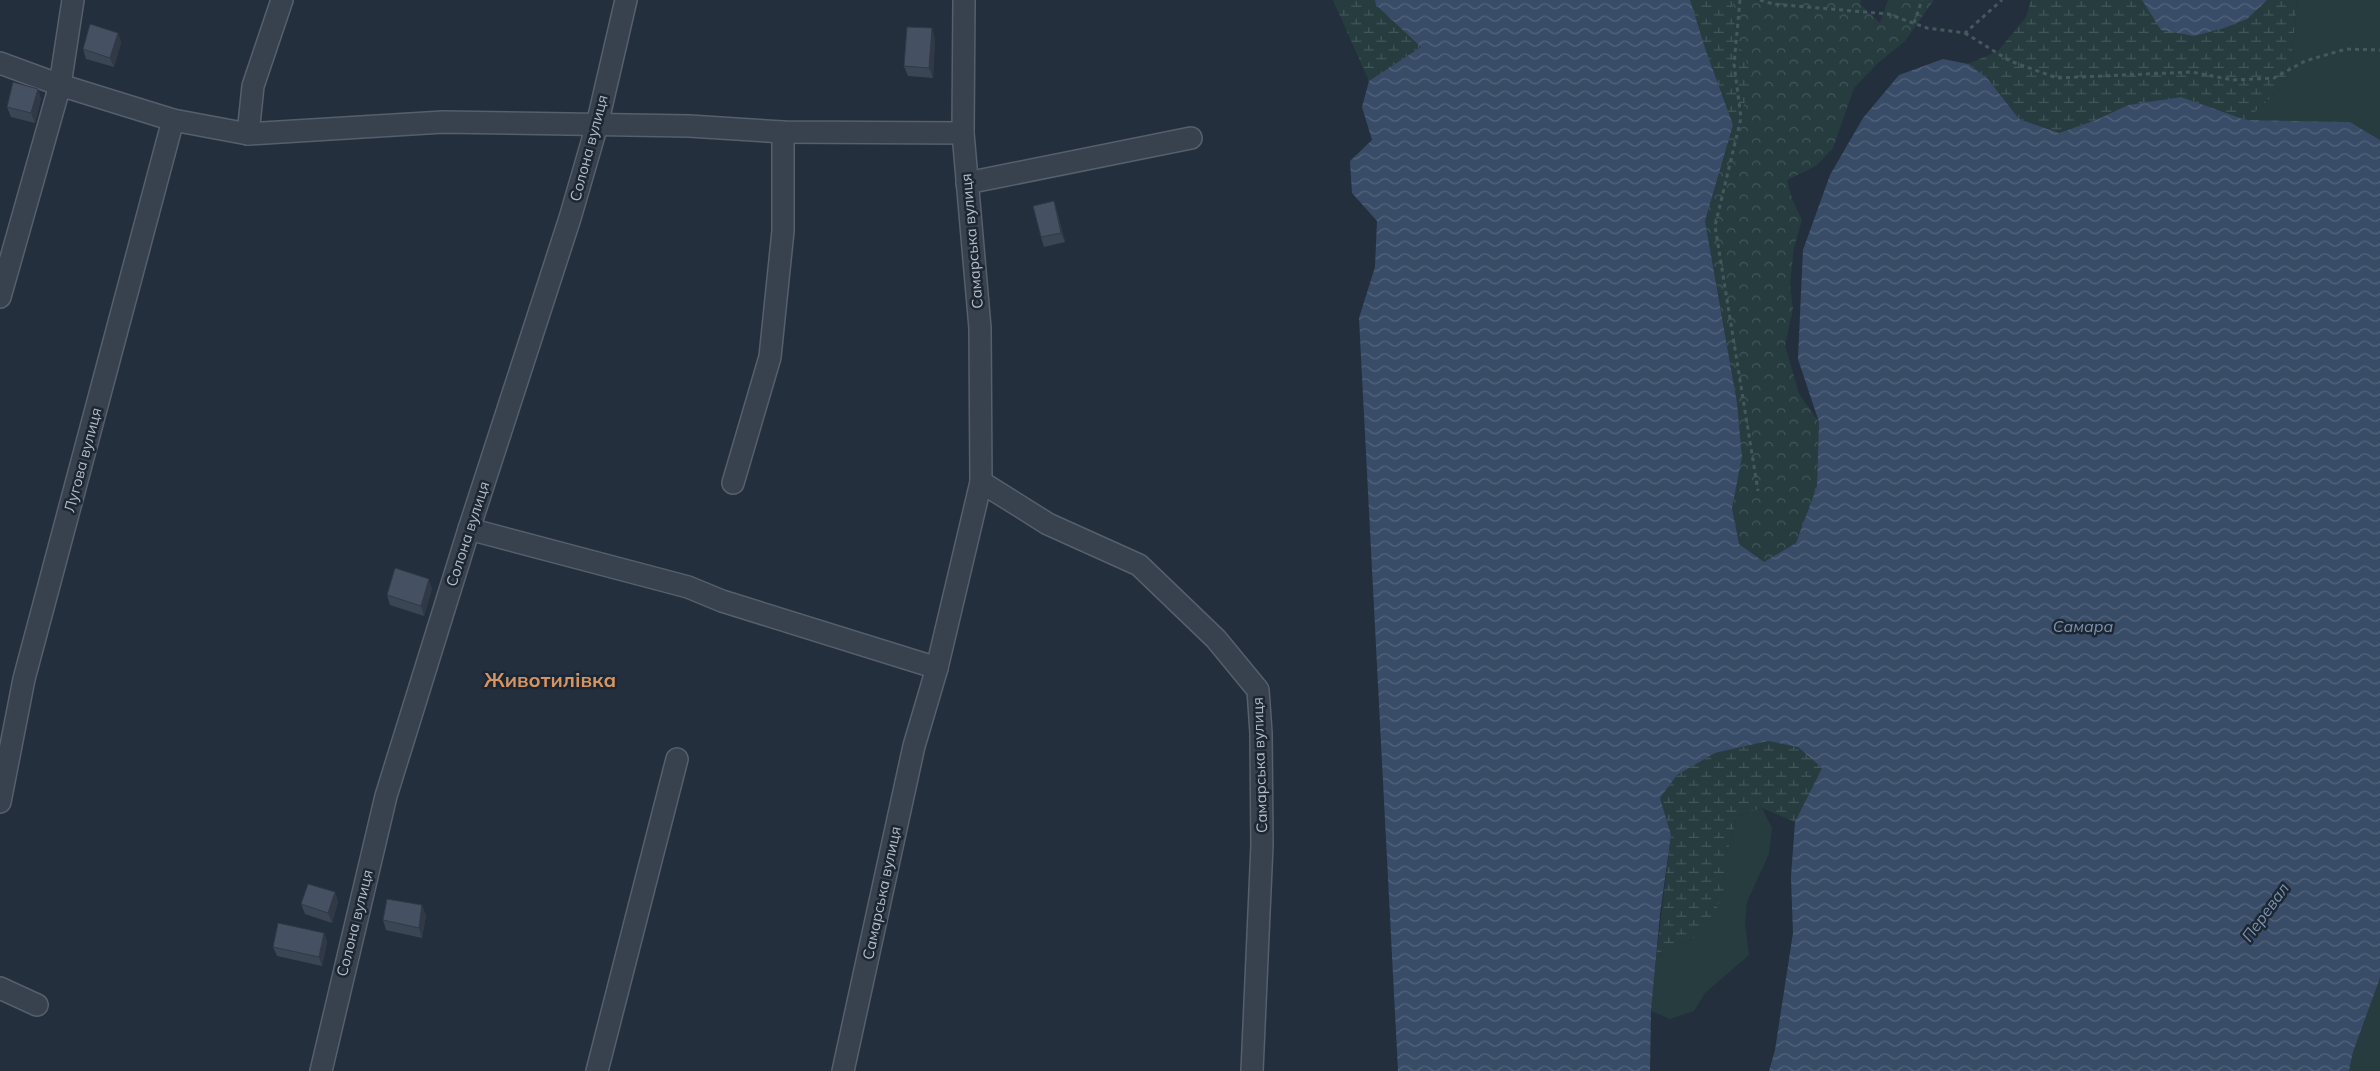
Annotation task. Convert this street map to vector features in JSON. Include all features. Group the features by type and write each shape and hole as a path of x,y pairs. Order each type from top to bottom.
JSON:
{"street":[{"path":"0,297 60,85 73,0"},
{"path":"248,134 253,86 282,0"},
{"name":"Солона вулиця","path":"321,1071 386,796 469,529 570,218 597,125 626,0"},
{"name":"Самарська вулиця","path":"843,1071 914,746 936,668 981,482 980,328 963,133 964,0"},
{"path":"0,63 60,85 173,120 248,134 443,122 689,126 783,132 963,133"},
{"name":"Лугова вулиця","path":"0,802 24,679 173,120"},
{"path":"734,483 770,357 783,231 783,132"},
{"path":"967,183 1191,138"},
{"name":"Самарська вулиця","path":"981,482 1048,524 1139,565 1216,639 1258,690 1262,732 1262,845 1252,1071"},
{"path":"469,529 688,587 722,601 936,668"},
{"path":"597,1071 677,760"},
{"path":"0,988 37,1005"}],"path":[{"path":"1740,0 1734,64 1742,118 1715,226 1758,491"},
{"path":"1760,0 1772,4 1888,14 1927,28 1965,33 2010,61 2057,78 2192,72 2233,80 2274,78 2305,61 2346,49 2380,50"},
{"path":"1914,23 1922,0"},
{"path":"1965,33 2002,0"}],"green space":[{"path":"1333,0 1733,0 1734,22 1743,53 1755,83 1733,125 1705,51 1421,47 1369,81"},
{"path":"1733,0 1861,0 1860,4 1880,23 1888,0 1934,0 1905,41 1878,63 1854,88 1833,148 1816,166 1787,180 1792,199 1802,220 1794,247 1790,285 1793,309 1785,345 1799,394 1819,422 1817,486 1796,543 1764,563 1739,544 1732,508 1742,457 1737,403 1705,221 1733,125 1755,83 1743,53 1734,22"},
{"path":"2031,0 2297,0 2291,65 2280,89 2246,120 2181,97 2128,105 2096,120 2059,133 2019,119 1987,78 1968,64 1998,51 2026,17"},
{"path":"2297,0 2380,0 2380,140 2350,122 2246,120 2280,89 2291,65"},
{"path":"1768,741 1798,747 1822,768 1795,822 1762,808 1737,816 1727,854 1725,886 1716,910 1694,938 1656,958 1671,835 1660,798 1677,775 1715,753"},
{"path":"1762,808 1772,828 1769,854 1747,902 1745,924 1749,955 1705,993 1694,1011 1670,1019 1651,1011 1656,958 1694,938 1725,886 1727,854 1737,816"},
{"path":"2380,978 2380,1071 2349,1071 2353,1052"}],"water":[{"name":"Самара","path":"1375,0 1690,0 1733,125 1705,221 1737,403 1742,457 1732,508 1739,544 1764,562 1796,543 1817,486 1819,422 1798,359 1803,250 1830,175 1863,118 1899,75 1943,59 1968,64 1987,78 2019,119 2059,133 2096,120 2128,105 2181,97 2246,120 2350,122 2380,140 2380,978 2353,1052 2349,1071 1769,1071 1775,1050 1793,933 1791,877 1795,822 1822,768 1798,747 1768,741 1715,753 1677,775 1660,798 1671,835 1660,914 1651,1011 1650,1071 1398,1071 1359,318 1375,267 1377,221 1352,193 1350,161 1372,140 1362,107 1369,81 1421,47 1376,5"},
{"path":"2142,0 2267,0 2247,19 2224,28 2194,36 2161,30"}],"building":[{"path":"90,24 118,33 110,58 83,49"},
{"path":"907,27 932,28 929,68 904,66"},
{"path":"13,82 38,89 31,113 7,107"},
{"path":"1054,201 1061,233 1041,237 1033,206"},
{"path":"395,568 429,579 421,606 387,595"},
{"path":"308,884 335,892 328,913 301,904"},
{"path":"387,899 422,905 419,928 383,920"},
{"path":"278,923 324,933 319,957 273,947"}],"district":[{"name":"Животилівка","path":"550,680"}],"water label":[{"name":"Перевал","path":"2265,912"}]}
